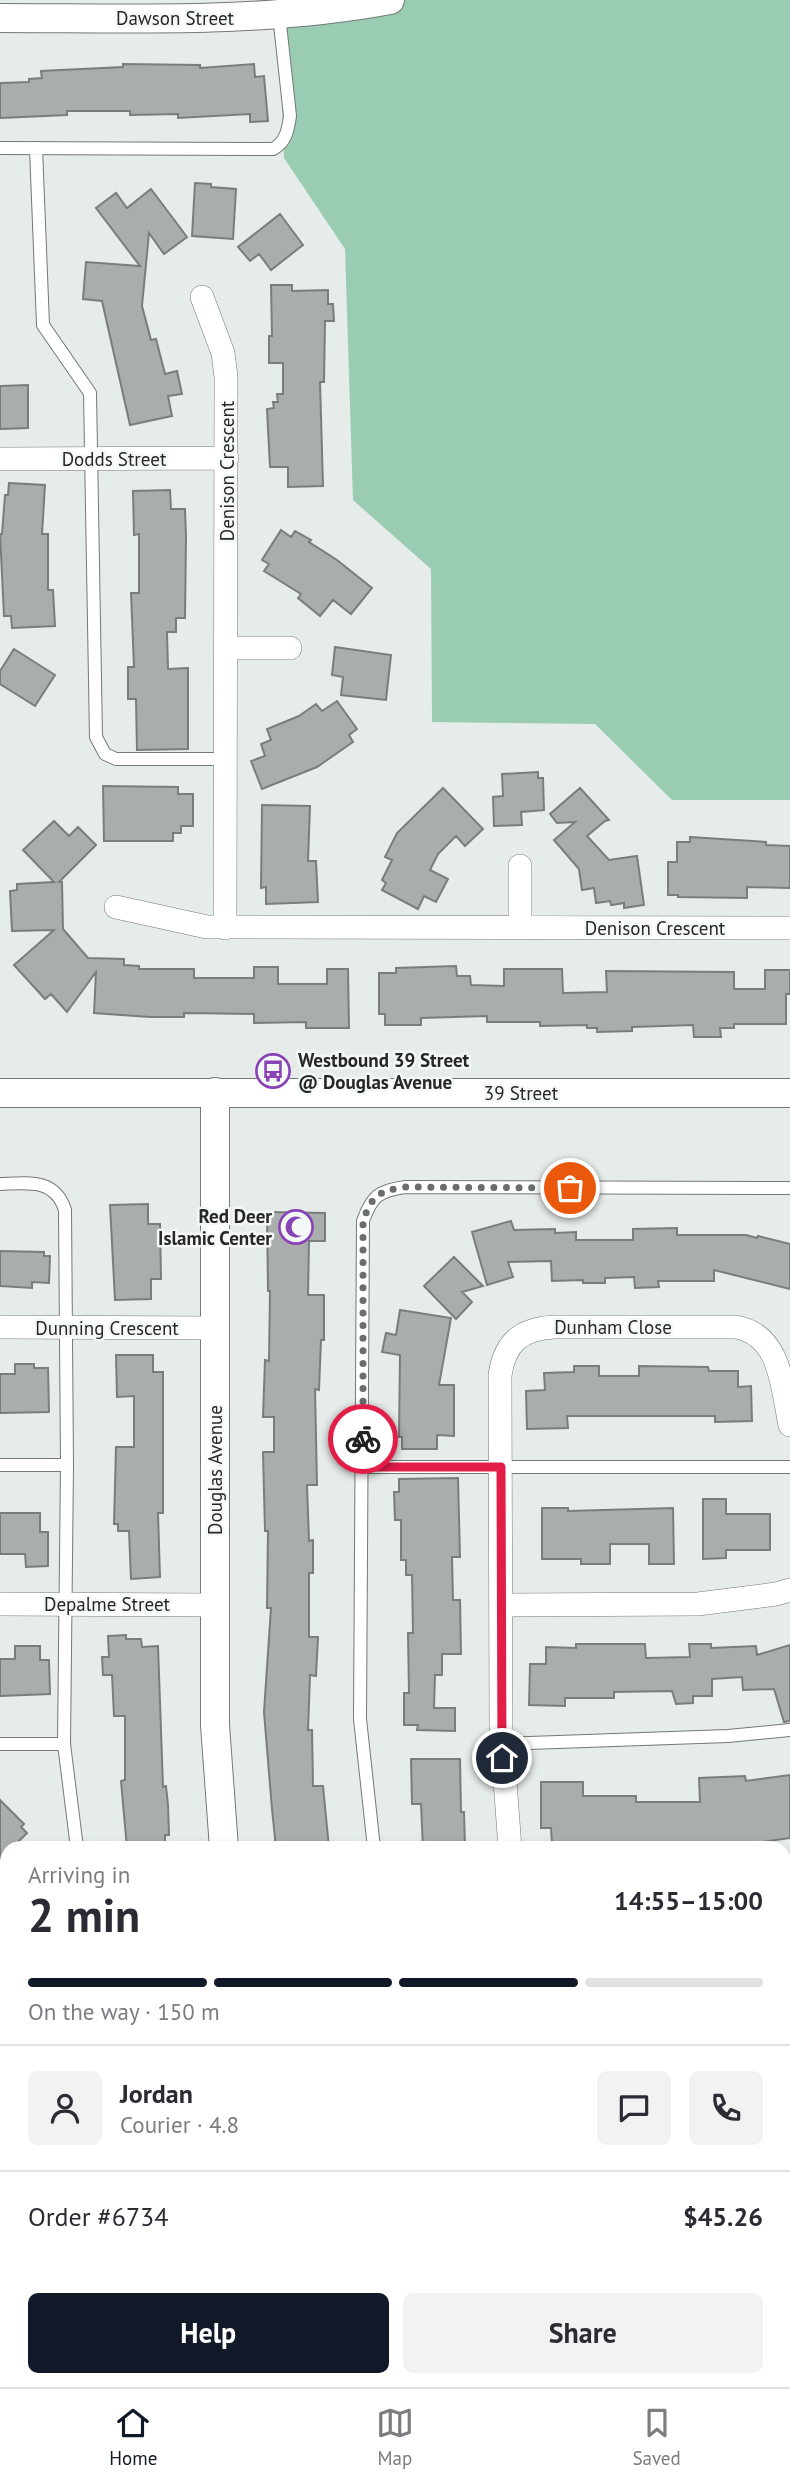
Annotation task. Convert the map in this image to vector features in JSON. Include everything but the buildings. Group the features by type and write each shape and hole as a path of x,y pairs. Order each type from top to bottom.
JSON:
{"street":[{"name":"Dawson Street","path":"0,18 235,18 339,10 390,0"},
{"name":"Denison Crescent","path":"202,297 225,365 228,648 225,928"},
{"name":"Dodds Street","path":"0,459 227,458"},
{"path":"228,648 290,648"},
{"path":"520,866 520,928"},
{"name":"Denison Crescent","path":"116,907 207,927 225,928 790,928"},
{"name":"Douglas Avenue","path":"215,1092 215,1725 223,1841"},
{"name":"39 Street","path":"0,1093 790,1093"},
{"name":"Dunning Crescent","path":"0,1327 215,1328"},
{"name":"Dunham Close","path":"509,1841 501,1744 500,1605 502,1362 512,1343 522,1335 543,1327 747,1329 761,1338 774,1354 790,1425"},
{"path":"500,1605 698,1604 790,1590"},
{"name":"Depalme Street","path":"0,1604 214,1605"}],"lane":[{"path":"0,148 273,149 282,145 290,116 279,15"},
{"path":"36,148 43,326 90,393 96,737 99,747 105,754 116,759 226,759"},
{"path":"0,1184 44,1185 61,1198 65,1210 67,1465 64,1744 75,1841"},
{"path":"373,1841 360,1719 363,1221 369,1205 376,1195 405,1187 790,1188"},
{"path":"0,1465 67,1465"},
{"path":"363,1467 790,1467"},
{"path":"501,1744 729,1736 790,1730"},
{"path":"0,1744 64,1744"}],"green space":[{"path":"390,0 790,0 790,800 672,800 595,724 432,722 431,569 353,500 345,249 284,158 279,15"}],"way so far":[{"path":"363,1439 363,1221 376,1195 405,1187 570,1188"}],"place":[{"name":"Westbound 39 Street @ Douglas Avenue","path":"273,1071"},
{"name":"Red Deer Islamic Center","path":"296,1227"}],"route":[{"path":"363,1439 363,1467 501,1467 502,1758"}]}
